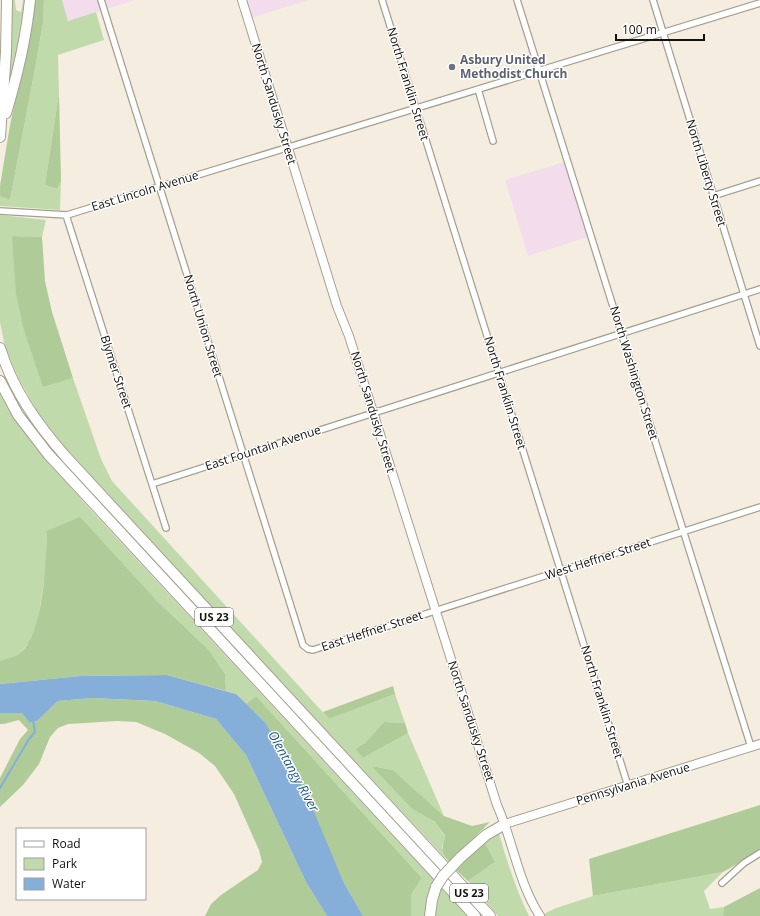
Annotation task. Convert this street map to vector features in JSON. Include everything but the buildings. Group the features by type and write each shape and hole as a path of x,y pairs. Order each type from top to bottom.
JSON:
{"highway":[{"path":"0,134 6,52 7,0"},
{"path":"0,134 15,79 27,24 30,0"},
{"name":"US 23","path":"0,348 12,379 22,398 35,419 62,452 490,916"},
{"name":"US 23","path":"0,381 18,414 48,454 475,916"},
{"path":"430,916 432,900 436,887 443,876 460,858 486,835 506,824"}],"street":[{"name":"North Union Street","path":"101,0 303,645 308,649"},
{"name":"North Sandusky Street","path":"242,0 337,306 349,336 497,805 506,824 526,892 540,916"},
{"name":"North Franklin Street","path":"382,0 628,786"},
{"name":"North Washington Street","path":"517,0 751,747"},
{"name":"North Liberty Street","path":"654,0 760,346"},
{"name":"East Lincoln Avenue","path":"0,211 66,215 760,3"},
{"path":"478,89 493,141"},
{"path":"713,196 760,180"},
{"name":"Blymer Street","path":"66,215 166,528"},
{"name":"East Fountain Avenue","path":"152,484 760,289"},
{"name":"West Heffner Street","path":"436,611 760,507"},
{"name":"East Heffner Street","path":"308,649 313,650 436,611"},
{"name":"Pennsylvania Avenue","path":"506,824 760,744"},
{"path":"722,883 744,863 760,853"}],"shaded area":[{"path":"62,0 135,0 68,21"},
{"path":"238,0 308,0 245,20"},
{"path":"564,162 588,237 528,256 505,180"}],"green space":[{"path":"11,0 15,0 16,10 21,12 23,0 28,0 9,93 6,92 12,25"},
{"path":"35,0 44,0 43,23 10,200 0,196 0,186 10,125 31,28"},
{"path":"44,0 62,0 68,21 96,12 104,40 58,55 59,93 45,185 57,189 61,181 60,210 0,206 0,196 10,200 43,23"},
{"path":"59,93 61,181 57,189 45,185"},
{"path":"0,215 46,220 42,237 12,236 43,386 73,378 101,459 112,481 329,719 395,694 405,723 384,722 365,743 355,749 363,758 408,733 444,816 393,770 371,766 412,809 435,822 445,837 442,847 446,859 146,537 59,441 38,413 18,377 5,347 0,322"},
{"path":"12,236 42,237 45,281 52,312 73,378 43,387 23,327 16,293"},
{"path":"0,392 18,424 37,449 88,507 467,916 434,916 430,892 426,908 426,916 411,916 411,895 422,878 256,696 246,704 236,694 226,691 225,674 209,650 156,600 47,531 46,567 38,620 30,641 20,653 0,667"},
{"path":"80,517 156,600 209,650 225,674 226,691 167,675 80,676 0,684 0,661 20,653 28,644 39,614 46,559 47,531"},
{"path":"393,686 395,694 329,719 323,712"},
{"path":"256,696 422,878 411,895 411,916 363,916 343,881 265,722 246,704"},
{"path":"93,698 155,701 216,719 246,755 306,882 327,916 205,916 211,904 221,895 258,870 262,862 259,850 234,794 215,766 199,753 165,734 136,722 117,721 68,724 58,728 50,737 39,764 23,785 0,807 0,778 20,739 28,730 19,720 0,724 0,713 22,713 31,723 37,721 58,701"},
{"path":"384,722 405,723 408,733 363,758 355,749 365,743"},
{"path":"371,766 393,770 444,816 472,826 490,822 449,862 443,850 445,836 435,822 412,809"},
{"path":"760,805 760,851 723,872 593,896 589,859"},
{"path":"499,833 512,876 529,916 498,916 468,881 495,862 485,843"},
{"path":"485,843 495,862 468,881 455,869"},
{"path":"723,872 704,891 710,909 724,907 723,916 545,916 544,914 556,908 593,896"},
{"path":"760,888 760,916 723,916 724,907"}],"water":[{"path":"167,675 236,694 265,722 306,793 343,881 363,916 327,916 306,882 246,755 216,719 155,701 93,698 58,701 37,721 30,723 22,713 0,713 0,684 80,676"}],"waterway":[{"path":"0,788 29,739 35,732 33,720"}],"place":[{"name":"Asbury United Methodist Church","path":"452,67"}],"water label":[{"name":"Olentangy River","path":"294,771"}]}
